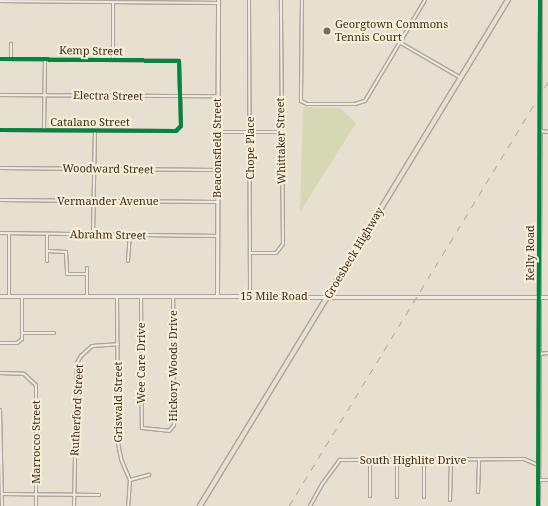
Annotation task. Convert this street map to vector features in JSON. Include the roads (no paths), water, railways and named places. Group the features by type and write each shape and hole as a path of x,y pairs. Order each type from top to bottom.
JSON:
{"main road":[{"name":"Groesbeck Highway","path":"200,506 508,0"}],"street":[{"name":"Chope Place","path":"250,0 250,297"},
{"name":"Whittaker Street","path":"250,253 276,253 282,246 281,0"},
{"path":"302,0 301,100 304,103 364,103 425,0"},
{"name":"Kelly Road","path":"538,506 540,0"},
{"path":"0,1 218,1"},
{"name":"Beaconsfield Street","path":"217,296 216,96 218,1"},
{"path":"113,2 113,60"},
{"path":"400,42 461,78"},
{"path":"11,44 11,59"},
{"name":"Kemp Street","path":"0,59 181,62 181,97"},
{"path":"44,60 44,131"},
{"name":"Electra Street","path":"0,94 181,97 216,96"},
{"name":"Catalano Street","path":"0,130 179,130 181,97"},
{"path":"93,234 95,131"},
{"path":"540,131 548,132"},
{"path":"217,132 281,132"},
{"name":"Woodward Street","path":"0,168 216,170"},
{"name":"Vermander Avenue","path":"0,200 217,202"},
{"name":"Abrahm Street","path":"0,233 216,236"},
{"path":"9,233 9,296"},
{"path":"47,234 47,261"},
{"path":"128,260 130,235"},
{"path":"47,251 66,252 66,274 87,274"},
{"path":"86,296 87,268"},
{"name":"15 Mile Road","path":"0,296 548,297"},
{"path":"0,343 19,343 22,333 22,296"},
{"name":"Griswald Street","path":"117,296 118,448 130,480 128,506"},
{"name":"Wee Care Drive","path":"141,296 144,430"},
{"name":"Hickory Woods Drive","path":"144,430 169,431 174,426 173,296"},
{"path":"22,333 54,333"},
{"name":"Rutherford Street","path":"74,506 77,363 81,356 92,346 118,344"},
{"path":"539,354 548,353"},
{"name":"Marrocco Street","path":"0,373 24,374 32,379 37,392 36,506"},
{"path":"0,410 2,506"},
{"name":"South Highlite Drive","path":"310,506 322,483 340,460 524,459 538,466"},
{"path":"370,460 370,496"},
{"path":"397,460 397,498"},
{"path":"424,460 424,497"},
{"path":"450,500 451,460"},
{"path":"478,492 479,460"},
{"path":"130,480 149,475"},
{"path":"538,480 548,480"},
{"path":"2,494 98,495"}],"railway":[{"path":"289,506 548,81"}],"place":[{"name":"Georgtown Commons Tennis Court","path":"327,31"}]}
